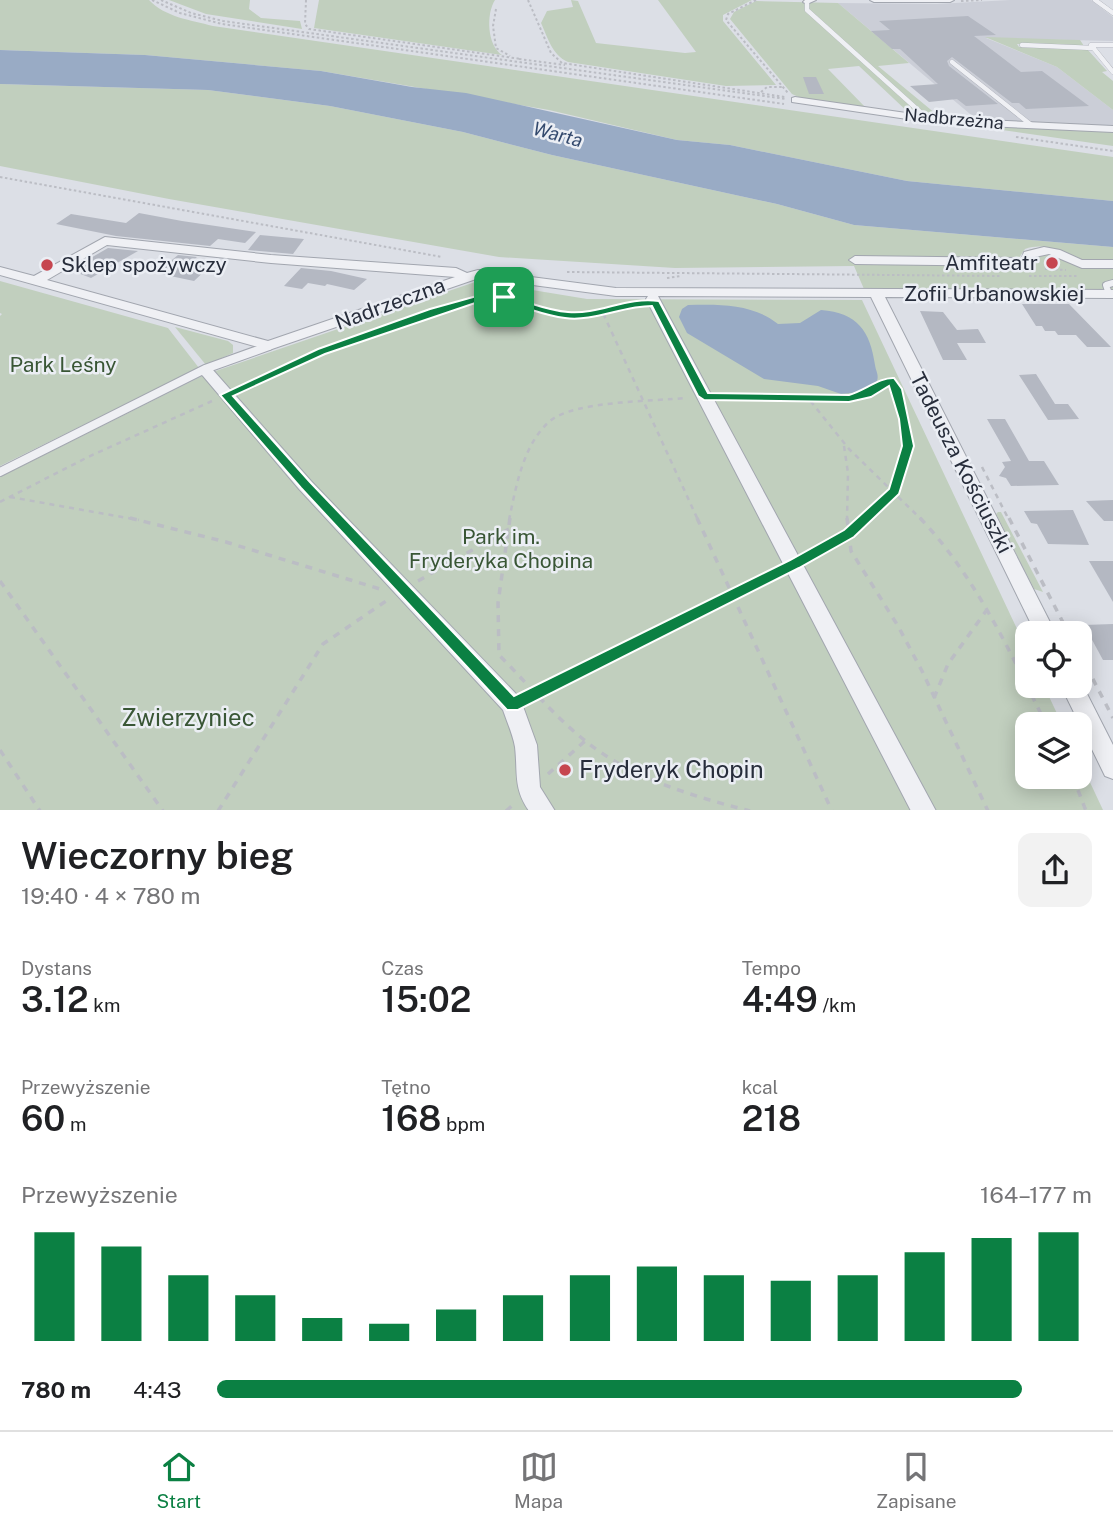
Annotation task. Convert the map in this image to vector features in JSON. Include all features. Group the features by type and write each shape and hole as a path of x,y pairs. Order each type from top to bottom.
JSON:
{"street":[{"path":"874,0 950,0"},
{"name":"Nadbrzeżna","path":"789,100 928,119 1113,129"},
{"path":"36,281 104,241 271,259 456,272 464,278"},
{"path":"859,269 1028,262 1029,254 1045,250 1065,255 1077,263 1113,264"},
{"path":"0,271 269,346"},
{"name":"Nadrzeczna","path":"269,346 478,274 616,292 876,293"},
{"name":"Zofii Urbanowskiej","path":"876,293 1112,290"},
{"name":"Tadeusza Kościuszki","path":"876,293 1040,621"},
{"path":"653,299 924,810"},
{"path":"208,373 305,485 405,588 512,705 526,745 529,791 543,810"},
{"path":"1078,698 1113,768"}],"lane":[{"path":"1095,0 1113,13"},
{"path":"809,1 805,5 807,10 928,119"},
{"path":"1093,48 1092,44 1113,45"},
{"path":"1022,45 1093,48 1113,72"},
{"path":"952,62 1030,124"},
{"path":"0,472 205,369 269,346"}],"path":[{"path":"152,0 180,13 222,24 789,100"},
{"path":"161,0 191,13 223,21 789,100"},
{"path":"306,0 305,24 309,29 760,92 789,100"},
{"path":"528,0 551,53 556,59 572,66"},
{"path":"756,0 728,14 726,20 789,94 789,100"},
{"path":"496,9 492,26 496,48 506,55 521,59"},
{"path":"760,92 767,87 782,87"},
{"path":"1013,137 1113,151"},
{"path":"0,177 452,259"},
{"path":"1045,269 1058,271 1071,266"},
{"path":"1055,267 1061,277"},
{"path":"859,269 863,279"},
{"path":"563,271 859,269 1003,276"},
{"path":"1017,276 1087,276"},
{"path":"0,502 88,457 322,352 450,306 484,297 500,296 564,315 602,311 620,305"},
{"path":"602,311 832,810"},
{"path":"512,705 537,692 794,564 849,533 894,491 908,446 904,419 896,389 891,381 857,397 704,396 575,411 550,420 541,428 528,449 514,495 509,529 496,622 499,655 537,692 585,741 618,764 700,796 750,810"},
{"path":"808,398 844,443 894,491 954,557 1040,712"},
{"path":"844,443 851,485 851,551 898,626 988,810"},
{"path":"10,497 137,519 226,542 380,589 405,588"},
{"path":"218,810 323,644 405,588 509,529"},
{"path":"0,581 163,810"},
{"path":"934,698 948,664 986,611"},
{"path":"1092,677 1113,718"},
{"path":"0,750 40,810"},
{"path":"1078,789 1086,810"}],"shaded area":[{"path":"1010,0 1091,0 1113,17 1113,41 986,38 1057,67 1113,110 1113,127 976,119 838,3 937,4"}],"green space":[{"path":"0,0 149,0 170,14 213,26 1113,157 1113,201 907,181 730,145 677,140 549,110 321,71 145,55 0,50"},
{"path":"169,0 250,0 249,9 261,18 300,21 302,29 206,14"},
{"path":"319,0 495,0 489,21 491,37 502,55 314,28"},
{"path":"571,0 578,1 596,43 685,53 696,52 658,0 752,0 723,15 723,21 776,85 726,86 568,62 554,51 541,23 547,11 573,7"},
{"path":"756,1 838,3 909,63 878,66 942,119 910,114 859,66 828,69 867,109 803,99 792,94 730,19 734,12"},
{"path":"985,37 1080,40 1084,46 1017,44 1019,47 1087,49 1107,71 1102,72 1113,81 1113,110 1057,67"},
{"path":"0,84 208,90 330,106 463,132 552,155 777,204 854,225 1113,247 1113,260 1091,261 1040,247 1025,249 1019,258 852,258 1022,259 1024,252 1038,248 1078,261 1091,262 1113,261 1113,291 864,289 854,266 675,268 499,257 169,199 0,166"},
{"path":"967,125 1113,131 1113,146"},
{"name":"Park Leśny","path":"0,281 168,328 199,368 0,466"},
{"name":"Park im. Fryderyka Chopina","path":"478,281 587,299 862,300 1015,625 1015,698 1050,698 1056,712 1015,712 1015,789 1092,789 1092,787 1103,810 0,810 0,477 204,375"},
{"path":"175,327 228,341 233,345 233,353 206,365"},
{"path":"1001,512 1043,592 1034,589 996,514"}],"water":[{"name":"Warta","path":"0,50 145,55 321,71 412,87 466,93 677,140 730,145 907,181 1113,201 1113,247 854,225 777,204 552,155 463,132 330,106 208,90 0,84"},
{"path":"688,305 724,305 747,309 778,324 800,323 821,310 844,315 860,326 870,342 877,381 861,392 841,394 818,386 764,379 687,333 679,317 682,309"}],"building":[{"path":"968,16 996,35 974,36 1021,72 1042,71 1089,106 1026,109 1019,103 1012,103 952,57 947,61 949,66 998,104 966,106 957,99 929,102 910,86 938,84 900,49 892,49 871,31 890,30 879,21"},
{"path":"803,77 816,77 824,94 809,94"},
{"path":"139,213 256,232 245,243 218,239 210,246 116,236 56,224 71,214 126,223"},
{"path":"260,235 304,239 293,254 248,250"},
{"path":"108,248 138,251 91,278 70,270"},
{"path":"178,255 197,257 190,263 209,267 194,281 156,273"},
{"path":"301,268 367,279 354,290 327,284 325,286 308,283 302,289 284,286"},
{"path":"1022,304 1069,304 1111,347 1087,347 1076,335 1058,335 1055,331 1045,331 1042,326 1036,326"},
{"path":"920,311 943,312 957,330 978,329 986,343 957,343 967,360 943,360"},
{"path":"1036,374 1055,404 1068,404 1079,419 1048,420 1019,375"},
{"path":"987,419 1005,419 1029,461 1044,461 1059,485 1011,486 1006,478 999,476 1005,467 1002,462 1011,461"},
{"path":"1113,500 1113,521 1104,521 1086,501"},
{"path":"1073,510 1089,545 1048,544 1037,524 1031,523 1024,511"},
{"path":"1089,561 1113,561 1113,602"},
{"path":"1113,624 1113,660 1103,660 1092,640 1092,625"}],"place":[{"name":"Amfiteatr","path":"1052,263"},
{"name":"Sklep spożywczy","path":"47,265"},
{"name":"Fryderyk Chopin","path":"565,770"}],"route":[{"path":"484,297 504,297 552,314 578,316 620,305 655,303 704,396 849,398 867,394 891,381 896,389 904,419 908,446 894,491 849,533 794,564 512,705 405,588 393,579 305,485 226,395 322,352 450,306 484,297"}],"park label":[{"name":"Zwierzyniec","path":"188,718"}]}
